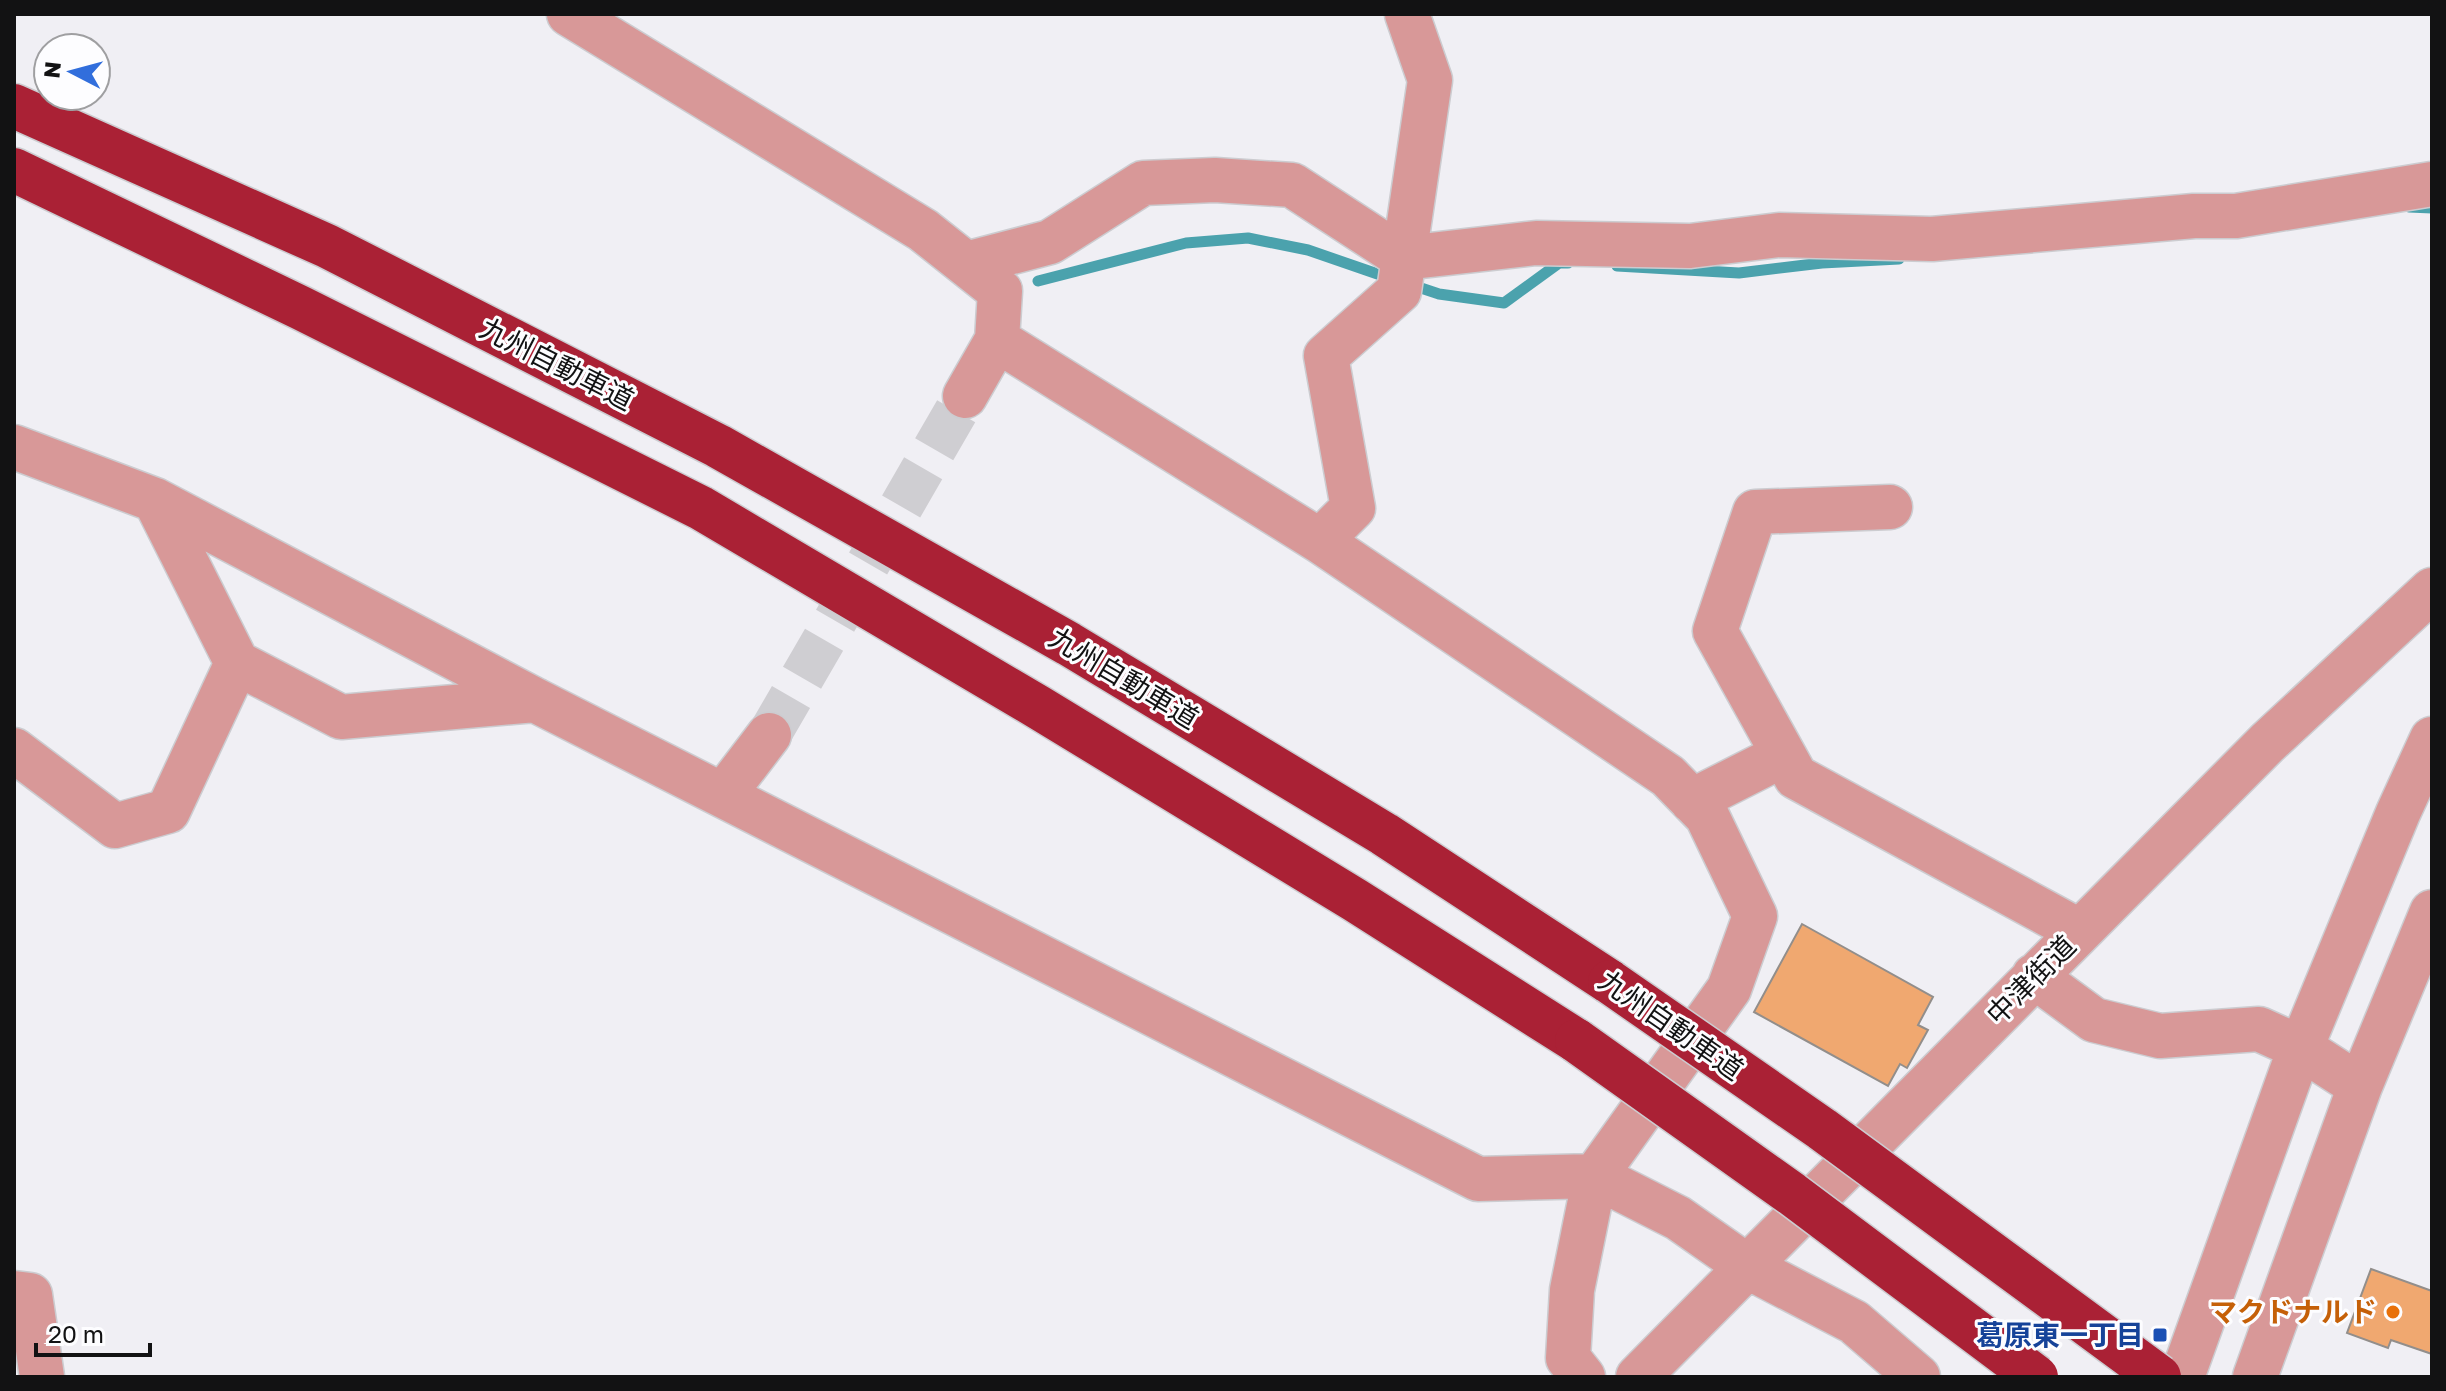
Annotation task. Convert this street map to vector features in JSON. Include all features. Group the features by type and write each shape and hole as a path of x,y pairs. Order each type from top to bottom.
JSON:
{"highway":[{"name":"九州自動車道","path":"14,106 327,246 718,446 1096,661 1384,834 1610,982 1822,1129 2159,1377"},
{"path":"14,170 301,308 701,508 1038,707 1355,900 1577,1041 1792,1194 2036,1377"}],"street":[{"path":"569,14 923,230 1000,291 997,340 965,396"},
{"path":"1320,541 1353,508 1326,356 1399,291 1430,80 1407,14"},
{"path":"966,264 1050,242 1143,183 1215,180 1292,185 1404,258 1536,243 1690,246 1779,235 1932,239 2194,216 2236,216 2432,184"},
{"path":"997,340 1320,541 1668,776 1707,816 1755,916 1729,989 1595,1176 1572,1290 1568,1358 1583,1377"},
{"path":"14,447 155,500 535,700 1478,1179 1595,1176 1678,1218 1748,1267 1854,1322 1918,1377"},
{"path":"155,500 237,663 341,717 535,700"},
{"path":"1890,507 1755,512 1715,631 1796,777 2079,931"},
{"name":"中津街道","path":"1638,1377 2267,743 2432,590"},
{"path":"14,750 115,826 168,811 237,663"},
{"path":"724,794 769,735"},
{"path":"2182,1377 2301,1048 2398,813 2432,739"},
{"path":"1692,801 1783,755"},
{"path":"2255,1377 2360,1086 2432,912"},
{"path":"2034,976 2094,1020 2160,1036 2259,1029 2301,1048 2360,1086"},
{"path":"14,1293 30,1295 42,1377"}],"building":[{"path":"1802,924 1933,997 1918,1025 1928,1030 1907,1068 1900,1064 1888,1086 1754,1012"},
{"name":"マクドナルド","path":"2371,1269 2432,1291 2432,1354 2391,1340 2388,1348 2347,1333"}],"waterway":[{"path":"2409,207 2432,208"},
{"path":"1038,281 1186,243 1248,238 1308,250 1392,279"},
{"path":"1617,266 1739,273 1822,263 1899,259"},
{"path":"1409,284 1439,294 1504,303 1559,263 1568,263"}],"tunnel":[{"path":"769,735 965,396"}],"place":[{"name":"マクドナルド","path":"2393,1312"},
{"name":"葛原東一丁目","path":"2160,1335"}]}
